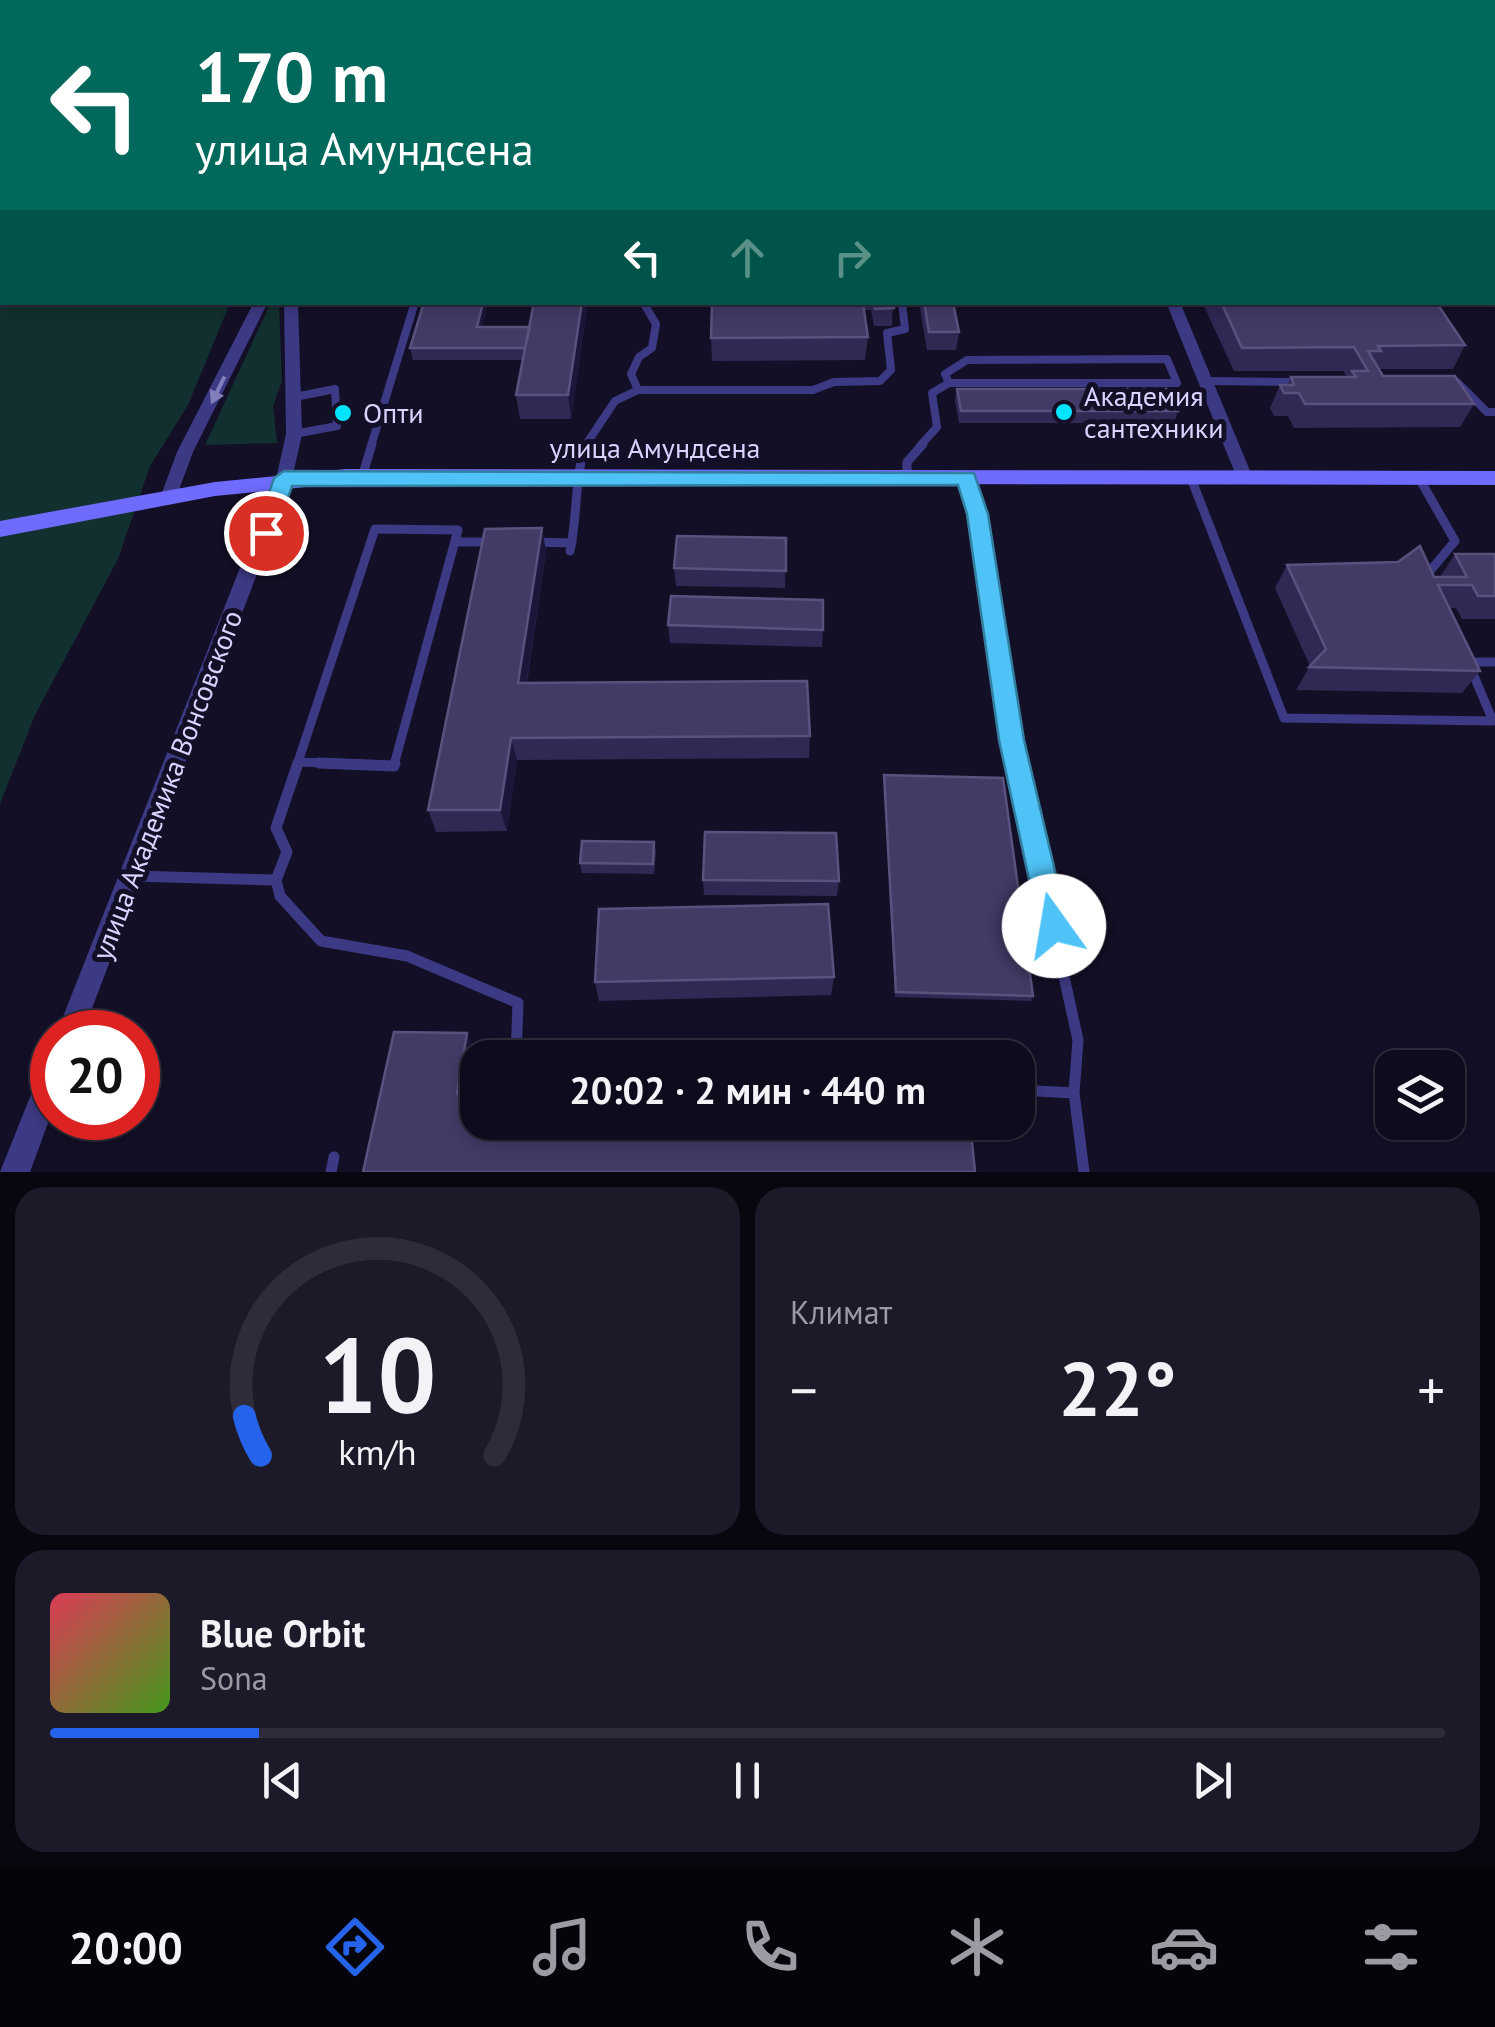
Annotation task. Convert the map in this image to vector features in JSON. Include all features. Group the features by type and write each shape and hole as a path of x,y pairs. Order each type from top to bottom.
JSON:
{"main road":[{"name":"улица Амундсена","path":"0,529 284,478 1495,478"}],"street":[{"path":"168,498 184,452 259,305"},
{"name":"улица Академика Вонсовского","path":"79,1010 284,478 294,434 291,305"},
{"path":"1175,305 1244,478"},
{"path":"16,1172 30,1135"}],"lane":[{"path":"362,477 414,305"},
{"path":"638,390 630,374 639,357 652,348 656,324 645,305"},
{"path":"455,542 571,547 578,515 578,478 586,446 614,400 638,390 813,390 834,382 880,380 891,370 887,333 905,329 902,305"},
{"path":"907,478 907,462 937,428 932,394 949,383 1178,383 1167,359 967,360 945,374 949,383"},
{"path":"1205,382 1300,382"},
{"path":"1440,382 1458,382 1486,412 1495,412"},
{"path":"294,434 337,426 335,389 295,396"},
{"path":"966,478 978,514 1012,740 1078,1040 1074,1092 1084,1172"},
{"path":"1191,478 1284,718 1493,720 1459,646"},
{"path":"1419,478 1455,541 1424,578 1429,588"},
{"path":"296,762 394,766 458,530 374,529 296,762 276,828 287,852 276,880 280,896 321,941 408,956 518,1003 517,1040"},
{"path":"1468,662 1495,662"},
{"path":"132,876 276,880"},
{"path":"1035,1091 1074,1092"}],"green space":[{"path":"0,305 229,305 188,405 150,466 118,559 35,715 0,804"},
{"path":"270,305 279,305 282,381 273,406 277,443 205,445"}],"building":[{"path":"423,305 482,305 477,327 530,327 525,348 410,348"},
{"path":"533,305 582,305 568,395 516,395"},
{"path":"712,305 863,305 868,337 711,338"},
{"path":"874,305 894,308 875,309"},
{"path":"924,305 954,305 959,332 929,332"},
{"path":"1222,305 1438,305 1465,345 1378,346 1381,351 1368,351 1383,376 1455,376 1474,404 1305,404 1299,393 1284,393 1280,385 1294,385 1291,377 1356,377 1352,371 1368,371 1354,347 1242,348"},
{"path":"957,389 1170,389 1178,411 961,411"},
{"path":"542,528 518,683 807,681 810,736 511,738 500,810 428,810 485,529"},
{"path":"677,536 786,538 786,571 674,568"},
{"path":"1420,546 1434,577 1467,577 1455,554 1495,554 1495,596 1478,596 1472,585 1438,585 1480,671 1309,667 1326,649 1287,565 1398,562"},
{"path":"671,596 823,600 823,630 668,625"},
{"path":"884,775 1003,778 1033,996 896,992"},
{"path":"705,832 836,833 839,881 703,880"},
{"path":"582,841 654,842 653,864 580,863"},
{"path":"828,904 834,977 595,982 599,909"},
{"path":"394,1032 467,1033 466,1040 460,1040 460,1140 972,1140 975,1172 363,1172"}],"place":[{"name":"Академия сантехники","path":"1064,412"},
{"name":"Опти","path":"343,413"}],"route":[{"path":"266,533 284,478 966,478 978,514 1012,740 1054,926"}]}
